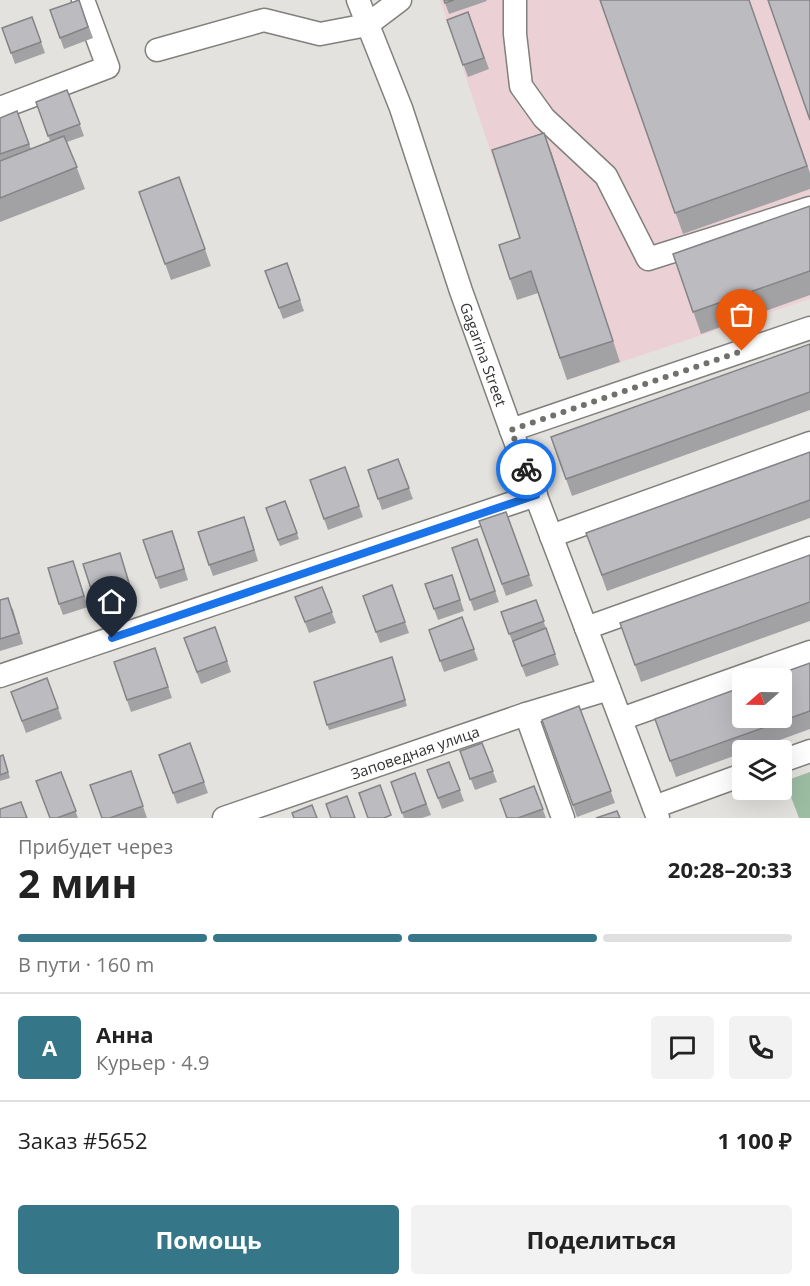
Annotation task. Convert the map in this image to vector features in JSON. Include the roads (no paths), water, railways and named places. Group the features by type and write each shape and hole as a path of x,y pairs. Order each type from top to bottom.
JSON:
{"street":[{"path":"0,108 108,66 84,0"},
{"name":"Gagarina Street","path":"358,0 401,108 461,291 511,430 656,812"},
{"path":"157,50 264,20 320,34 367,25 400,0"},
{"path":"515,0 515,34 521,86 543,118 606,176 648,259 810,208"},
{"path":"511,430 810,328"},
{"path":"551,536 810,443"},
{"path":"0,676 536,495"},
{"path":"586,628 810,548"},
{"path":"621,719 810,652"},
{"name":"Заповедная улица","path":"224,818 526,714 609,689"},
{"path":"526,714 563,818"},
{"path":"792,757 810,751"},
{"path":"656,812 732,779"}]}
